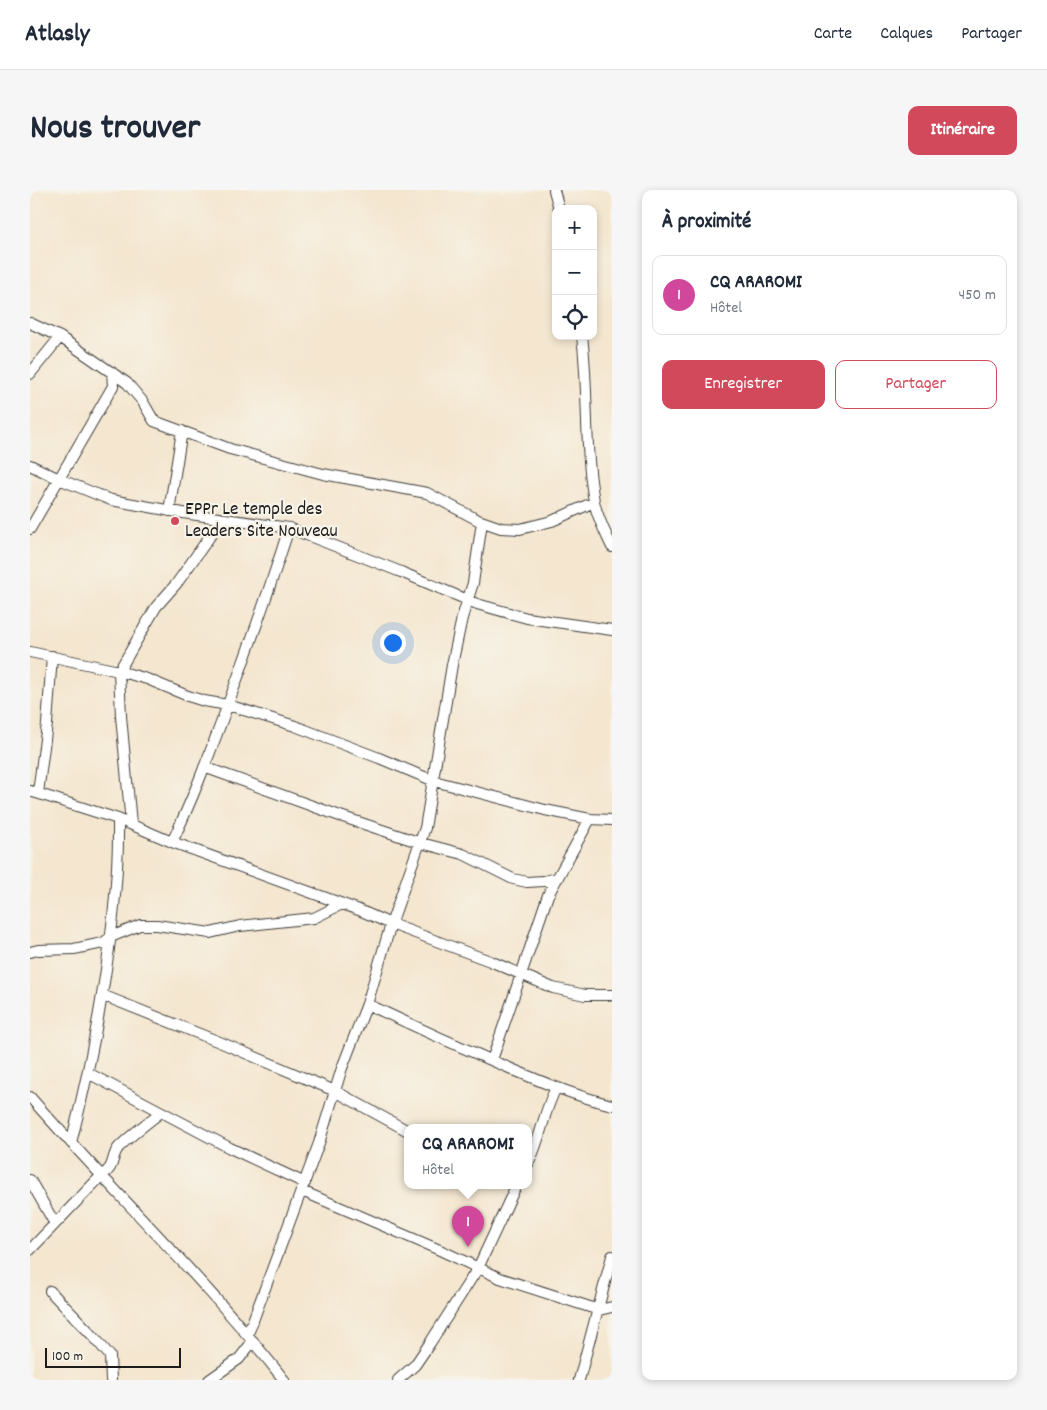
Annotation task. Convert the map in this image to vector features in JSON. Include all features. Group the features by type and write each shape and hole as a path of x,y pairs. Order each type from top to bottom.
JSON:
{"street":[{"path":"554,190 558,205"},
{"path":"30,323 60,337 127,382 143,402 154,421 230,449 323,474 426,493 482,522 500,528 520,529 552,521 594,502"},
{"path":"30,374 60,337"},
{"path":"582,340 587,387 588,447 594,502 600,522 612,547"},
{"path":"30,529 112,386 112,372"},
{"path":"169,511 182,431"},
{"path":"30,465 111,500 169,511 289,528 468,600 527,618 612,630"},
{"path":"130,824 119,671 156,607 177,583 222,519"},
{"path":"209,1380 239,1359 250,1337 367,1004 425,828 452,666 473,583 482,522"},
{"path":"172,842 190,804 258,625 289,528"},
{"path":"30,652 119,671 147,679 204,702 228,704 295,726 434,781 545,810 590,819 612,820"},
{"path":"52,656 47,724 34,792 118,819 172,842 342,904 490,961 553,988 585,995 612,996"},
{"path":"204,767 420,843 462,854 513,879 527,882 558,878"},
{"path":"71,1143 88,1074 112,937 116,888 118,819"},
{"path":"492,1060 548,895 590,819"},
{"path":"30,952 74,949 102,943 140,925 157,925 210,933 240,926 314,918 342,904"},
{"path":"102,995 335,1091 404,1129"},
{"path":"367,1004 556,1088 612,1105"},
{"path":"88,1074 303,1187 500,1278 599,1310 612,1307"},
{"path":"532,1154 556,1088"},
{"path":"30,1096 250,1337 284,1380"},
{"path":"30,1250 101,1176 108,1172 117,1149 161,1112"},
{"path":"30,1180 55,1224"},
{"path":"398,1380 414,1365 425,1350 478,1268 514,1189"},
{"path":"578,1380 599,1310 612,1256"},
{"path":"50,1291 96,1338 110,1356 111,1380"}],"place":[{"name":"EPPr Le temple des Leaders Site Nouveau","path":"175,521"},
{"name":"CQ ARAROMI","path":"468,1247"}]}
